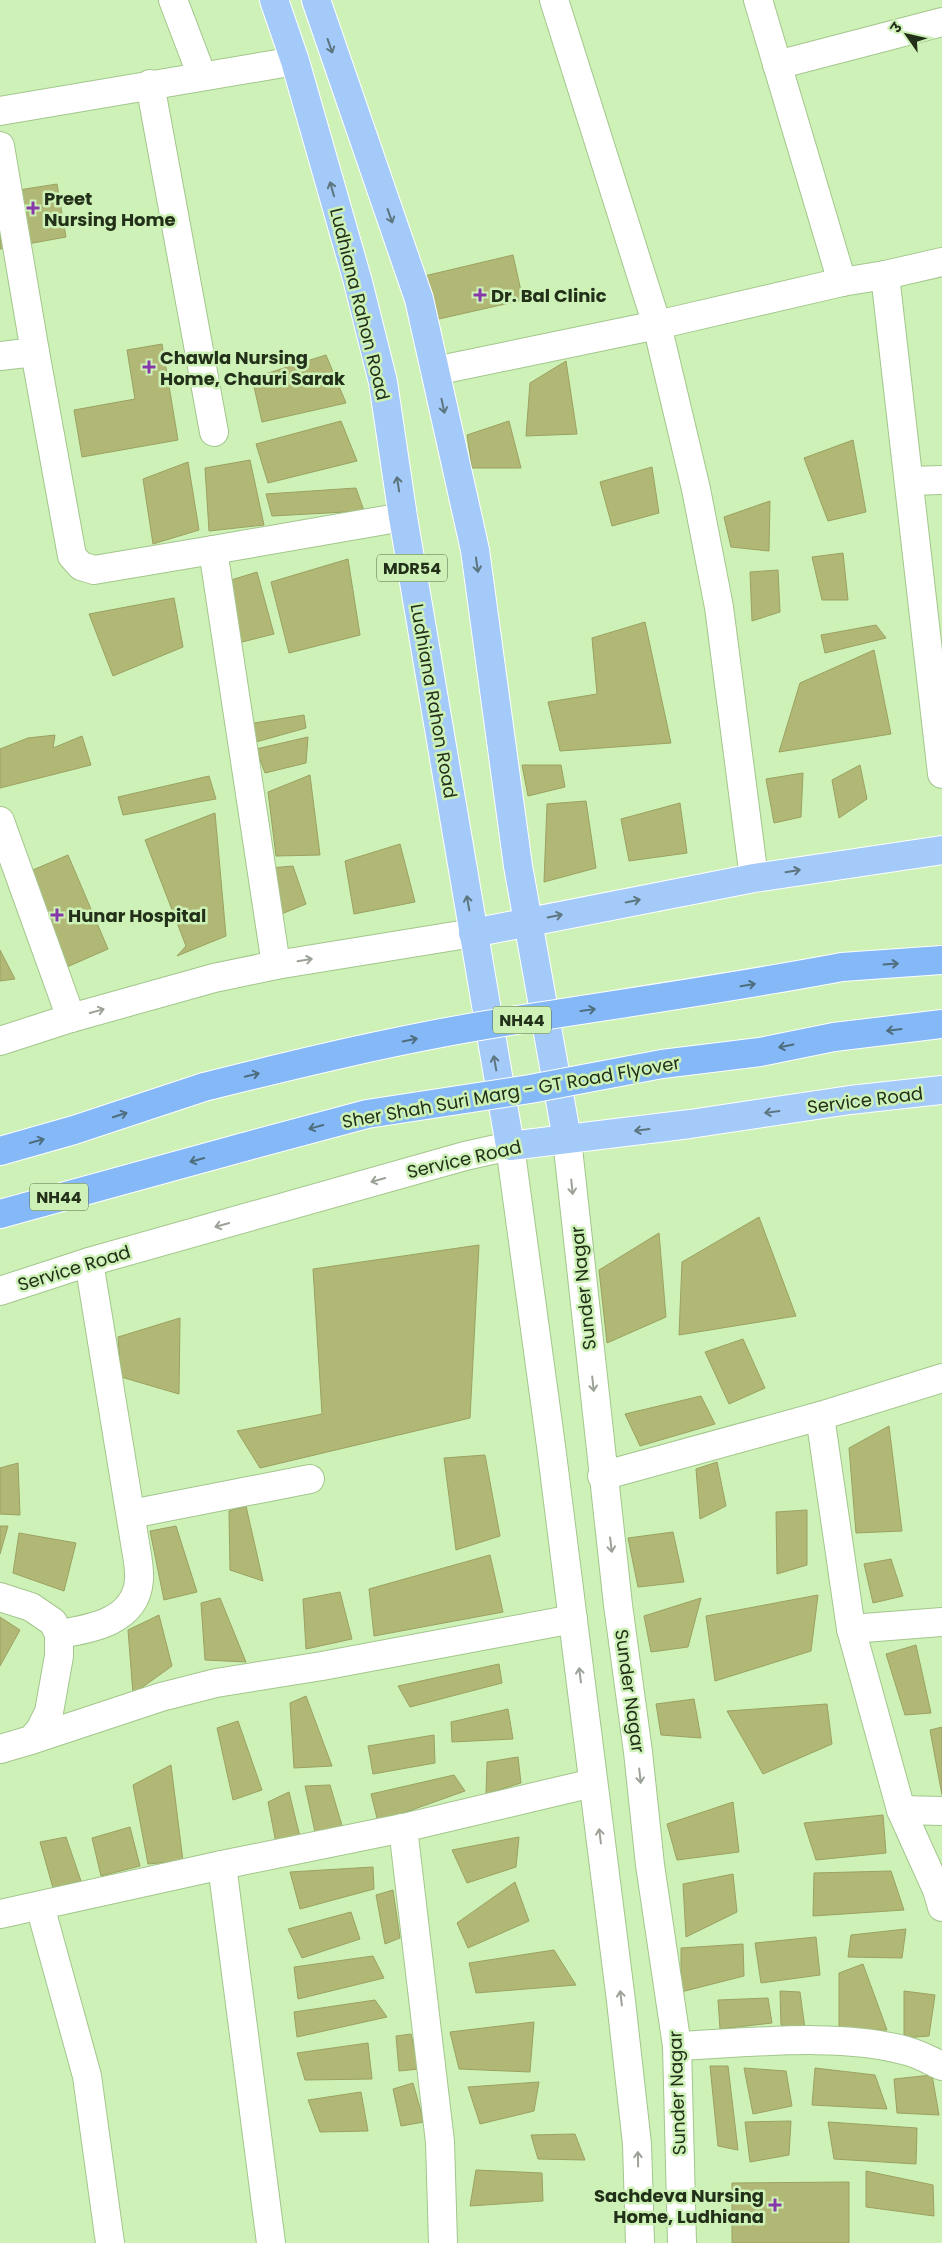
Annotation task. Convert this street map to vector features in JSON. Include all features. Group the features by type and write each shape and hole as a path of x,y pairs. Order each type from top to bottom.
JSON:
{"highway":[{"name":"NH44","path":"0,1151 74,1130 204,1087 317,1059 490,1024 726,989 842,968 942,960"},
{"name":"Sher Shah Suri Marg - GT Road Flyover","path":"0,1214 367,1114 530,1089 662,1064 760,1052 834,1037 942,1024"}],"main road":[{"name":"Ludhiana Rahon Road","path":"274,0 295,61 358,282 383,382 403,517 510,1146"},
{"path":"316,0 418,298 475,550 518,866 567,1139"},
{"path":"473,932 754,878 942,850"},
{"name":"Service Road","path":"510,1146 690,1124 850,1100 942,1090"}],"street":[{"path":"173,0 202,76"},
{"path":"554,0 657,324 696,489 719,607 754,878"},
{"path":"758,0 842,282"},
{"path":"777,65 942,22"},
{"path":"0,111 150,84 295,61"},
{"path":"150,84 214,432"},
{"path":"0,146 34,352 72,556 81,566 94,570 403,517"},
{"path":"435,370 942,262"},
{"path":"885,275 942,774"},
{"path":"0,356 34,352"},
{"path":"909,481 942,480"},
{"path":"213,550 276,965"},
{"path":"0,821 71,1018"},
{"path":"0,1041 71,1018 214,978 276,965 473,932"},
{"name":"Sunder Nagar","path":"567,1139 602,1476 638,1752 650,1864 677,2046 682,2243"},
{"path":"510,1146 594,1783 637,2144 640,2243"},
{"name":"Service Road","path":"0,1291 89,1262 465,1156 510,1146"},
{"path":"60,1634 89,1630 107,1624 121,1614 134,1599 139,1580 131,1514 89,1262"},
{"path":"602,1476 820,1416 942,1378"},
{"path":"820,1416 851,1629 900,1810 937,1890 942,1907"},
{"path":"131,1514 310,1479"},
{"path":"0,1598 31,1607 53,1622 60,1634 59,1656 49,1712 40,1730 30,1740"},
{"path":"0,1749 161,1698 216,1683 322,1666 573,1619"},
{"path":"851,1629 942,1622"},
{"path":"2,1907 40,1906 222,1865 403,1828 594,1783"},
{"path":"900,1810 942,1811"},
{"path":"403,1828 440,2142 442,2243"},
{"path":"222,1865 271,2243"},
{"path":"40,1906 87,2076 110,2243"},
{"path":"677,2046 775,2041 861,2042 908,2051 942,2066"}],"building":[{"path":"57,184 66,237 0,249 0,193"},
{"path":"513,255 523,300 430,321 420,277"},
{"path":"162,344 178,440 82,457 74,410 135,399 127,350"},
{"path":"326,355 346,403 262,422 252,378"},
{"path":"566,361 577,434 526,436 530,383"},
{"path":"341,421 357,461 268,483 256,444"},
{"path":"509,421 521,468 472,468 467,435"},
{"path":"853,440 866,512 828,521 804,458"},
{"path":"250,460 264,525 209,531 205,468"},
{"path":"188,462 199,530 153,544 143,479"},
{"path":"652,467 659,513 612,526 600,482"},
{"path":"356,488 364,511 272,516 266,494"},
{"path":"770,501 769,551 731,547 724,517"},
{"path":"843,553 848,600 822,600 812,557"},
{"path":"348,559 360,635 289,653 271,582"},
{"path":"778,570 780,612 752,621 750,572"},
{"path":"257,572 274,634 238,643 228,581"},
{"path":"174,598 183,647 113,676 89,614"},
{"path":"645,622 671,743 560,751 548,702 597,694 592,638"},
{"path":"876,625 886,638 825,653 821,635"},
{"path":"874,650 891,734 779,752 800,683"},
{"path":"304,715 306,728 256,742 248,724"},
{"path":"55,735 53,748 82,736 91,765 0,788 0,749 28,738"},
{"path":"308,737 306,763 265,773 256,749"},
{"path":"522,765 561,765 565,787 528,796"},
{"path":"860,765 867,799 839,818 832,780"},
{"path":"803,773 801,817 774,823 766,779"},
{"path":"310,775 320,855 276,856 268,792"},
{"path":"209,776 216,799 123,815 118,797"},
{"path":"586,801 596,868 544,882 547,804"},
{"path":"680,803 687,853 629,861 621,819"},
{"path":"215,813 226,936 177,956 186,946 145,840"},
{"path":"400,844 415,902 354,914 345,861"},
{"path":"68,855 108,949 67,967 28,872"},
{"path":"293,866 306,904 279,915 270,868"},
{"path":"0,950 15,979 0,981"},
{"path":"759,1217 796,1316 679,1335 682,1262"},
{"path":"659,1233 666,1317 607,1343 599,1270"},
{"path":"479,1245 470,1418 260,1468 237,1431 322,1414 313,1269"},
{"path":"180,1318 179,1394 121,1377 118,1337"},
{"path":"743,1339 765,1388 729,1404 705,1352"},
{"path":"701,1396 715,1424 640,1446 625,1414"},
{"path":"889,1426 902,1531 856,1533 849,1448"},
{"path":"485,1455 500,1536 456,1550 444,1458"},
{"path":"717,1462 726,1506 700,1519 696,1469"},
{"path":"18,1463 20,1515 0,1514 0,1468"},
{"path":"246,1506 263,1581 230,1570 229,1511"},
{"path":"807,1510 807,1565 777,1574 776,1512"},
{"path":"0,1526 8,1526 0,1554"},
{"path":"176,1526 197,1592 164,1600 150,1531"},
{"path":"673,1532 684,1582 638,1587 628,1538"},
{"path":"19,1533 76,1543 64,1591 13,1573"},
{"path":"490,1555 503,1612 374,1636 369,1589"},
{"path":"891,1559 903,1596 873,1603 864,1564"},
{"path":"340,1592 352,1639 306,1649 303,1599"},
{"path":"818,1595 811,1651 715,1681 706,1616"},
{"path":"220,1598 246,1662 205,1660 201,1603"},
{"path":"701,1598 688,1647 651,1652 644,1616"},
{"path":"159,1615 172,1666 133,1694 128,1630"},
{"path":"0,1617 20,1630 0,1666"},
{"path":"916,1645 931,1713 905,1715 886,1654"},
{"path":"499,1664 502,1683 410,1707 398,1686"},
{"path":"306,1696 332,1766 294,1768 290,1703"},
{"path":"694,1699 701,1738 661,1735 656,1704"},
{"path":"827,1704 832,1744 763,1774 727,1711"},
{"path":"508,1709 513,1739 452,1742 451,1722"},
{"path":"238,1721 262,1790 233,1800 217,1728"},
{"path":"942,1727 942,1795 930,1730"},
{"path":"434,1735 435,1763 373,1774 368,1746"},
{"path":"518,1757 521,1783 486,1794 487,1762"},
{"path":"171,1765 183,1861 148,1864 133,1785"},
{"path":"454,1775 465,1791 378,1822 371,1794"},
{"path":"330,1785 343,1829 315,1832 305,1786"},
{"path":"289,1792 301,1841 276,1843 268,1802"},
{"path":"733,1802 739,1852 677,1860 667,1824"},
{"path":"883,1815 886,1853 816,1860 804,1823"},
{"path":"130,1827 140,1866 101,1876 92,1838"},
{"path":"66,1837 81,1881 53,1888 40,1842"},
{"path":"519,1837 516,1867 467,1883 452,1850"},
{"path":"373,1867 374,1889 300,1909 290,1872"},
{"path":"891,1871 904,1910 813,1916 814,1873"},
{"path":"733,1874 737,1912 686,1937 683,1884"},
{"path":"515,1882 529,1921 468,1948 457,1923"},
{"path":"393,1890 400,1938 385,1944 376,1895"},
{"path":"351,1912 360,1939 302,1958 288,1929"},
{"path":"906,1929 902,1958 848,1957 851,1935"},
{"path":"816,1937 820,1975 761,1983 755,1943"},
{"path":"743,1944 744,1976 681,1992 681,1948"},
{"path":"554,1950 576,1985 476,1993 469,1963"},
{"path":"373,1956 384,1978 298,1999 294,1967"},
{"path":"863,1964 887,2030 839,2031 839,1973"},
{"path":"780,1991 800,1992 805,2029 781,2025"},
{"path":"904,1991 935,1995 929,2036 904,2038"},
{"path":"768,1998 772,2023 720,2029 718,2000"},
{"path":"375,2000 387,2017 297,2037 294,2012"},
{"path":"534,2022 530,2072 459,2069 450,2032"},
{"path":"411,2034 419,2069 399,2071 396,2036"},
{"path":"368,2043 372,2079 305,2080 297,2053"},
{"path":"710,2066 728,2066 738,2150 718,2146"},
{"path":"744,2068 786,2071 792,2106 753,2114"},
{"path":"815,2068 875,2075 887,2109 812,2105"},
{"path":"932,2075 939,2115 897,2113 894,2079"},
{"path":"539,2082 534,2111 480,2124 468,2087"},
{"path":"413,2083 424,2122 401,2126 393,2089"},
{"path":"361,2092 368,2131 320,2132 308,2100"},
{"path":"791,2121 789,2155 750,2162 745,2122"},
{"path":"828,2122 917,2128 916,2164 834,2159"},
{"path":"575,2134 585,2160 538,2159 531,2135"},
{"path":"476,2170 542,2173 543,2201 470,2206"},
{"path":"866,2171 933,2185 934,2216 866,2207"},
{"path":"849,2182 849,2243 732,2243 732,2183"}],"place":[{"name":"Preet Nursing Home","path":"33,208"},
{"name":"Dr. Bal Clinic","path":"480,295"},
{"name":"Chawla Nursing Home, Chauri Sarak","path":"149,367"},
{"name":"Hunar Hospital","path":"57,915"},
{"name":"Sachdeva Nursing Home, Ludhiana","path":"775,2205"}]}
